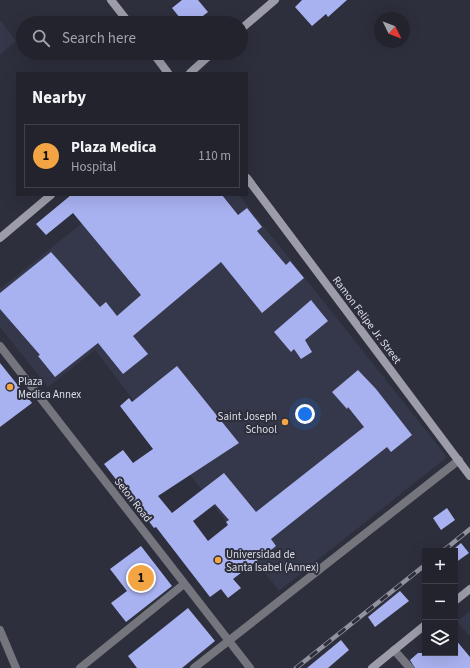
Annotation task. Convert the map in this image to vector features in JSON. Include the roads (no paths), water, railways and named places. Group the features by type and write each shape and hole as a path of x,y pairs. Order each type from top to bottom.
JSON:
{"street":[{"path":"111,0 124,16"},
{"path":"248,23 275,0"},
{"path":"158,60 167,72"},
{"path":"191,72 204,60"},
{"name":"Ramon Felipe Jr. Street","path":"248,179 470,476"},
{"path":"0,238 50,196"},
{"name":"Seton Road","path":"1,349 250,668"},
{"path":"194,668 459,460"},
{"path":"80,668 184,584"},
{"path":"458,599 470,589"},
{"path":"372,668 422,627"},
{"path":"0,630 16,668"},
{"path":"394,650 410,668"}],"railway":[{"path":"447,548 470,529"},
{"path":"296,668 422,567"}],"place":[{"name":"Plaza Medica Annex","path":"10,387"},
{"name":"Saint Joseph School","path":"285,422"},
{"name":"Universidad de Santa Isabel (Annex)","path":"218,560"},
{"name":"Plaza Medica","path":"141,578"}]}
